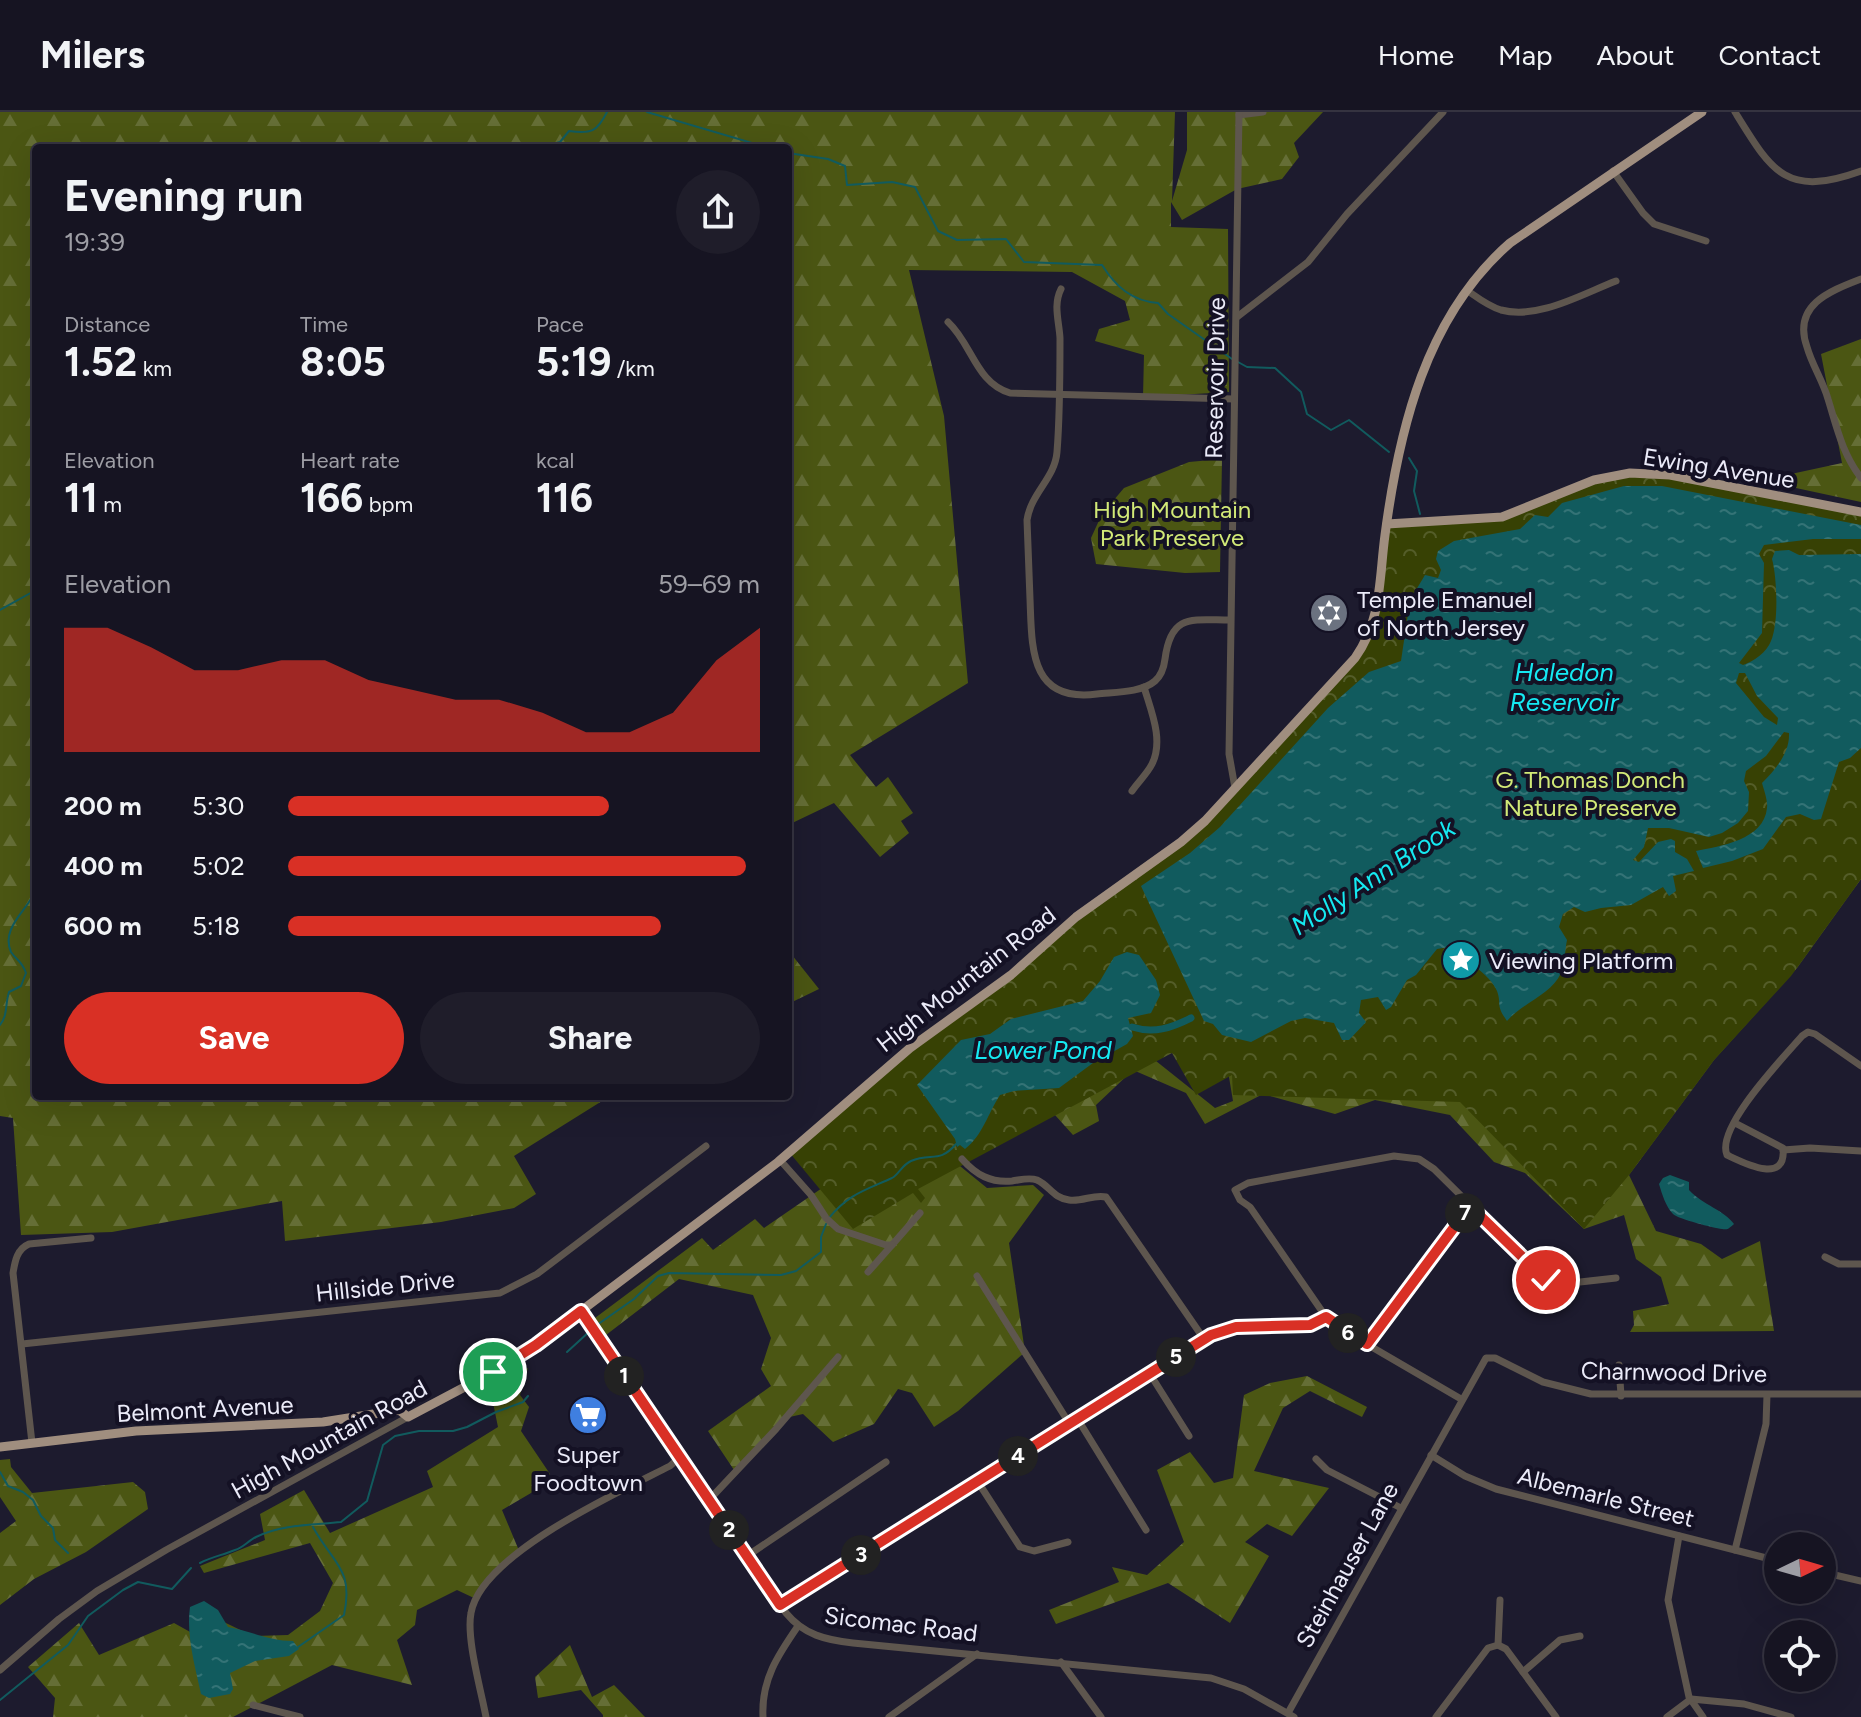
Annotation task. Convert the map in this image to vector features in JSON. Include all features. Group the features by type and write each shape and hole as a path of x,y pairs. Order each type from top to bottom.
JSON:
{"main road":[{"name":"High Mountain Road","path":"408,1417 516,1359 581,1311 780,1160 926,1035 1011,975 1103,896 1193,833 1355,658 1368,638 1379,602 1387,524 1416,386 1440,334 1468,291 1486,266 1510,243 1695,114"},
{"name":"Ewing Avenue","path":"1387,524 1502,517 1594,480 1643,472 1861,512"},
{"name":"Belmont Avenue","path":"0,1447 149,1430 323,1422 399,1410 408,1417"}],"street":[{"path":"1239,113 1263,112"},
{"path":"1237,317 1308,262 1347,214 1443,112"},
{"path":"1735,112 1760,154 1784,174 1816,183 1861,171"},
{"name":"Reservoir Drive","path":"1235,788 1229,754 1239,113"},
{"path":"1613,171 1654,224 1706,241"},
{"path":"1861,279 1822,296 1808,314 1804,330 1806,347 1825,390 1840,443 1861,478"},
{"path":"1468,291 1491,306 1521,312 1545,308 1616,281"},
{"path":"1061,289 1056,307 1060,337 1055,462 1032,502 1027,520 1034,659 1039,672 1048,682 1072,695 1086,696 1144,687 1161,675 1168,638 1178,625 1188,620 1230,620"},
{"path":"948,322 960,333 979,370 992,385 1010,393 1234,399"},
{"path":"1132,791 1151,767 1156,748 1157,735 1144,687"},
{"path":"1783,1150 1777,1165 1768,1170 1759,1170 1727,1155 1725,1145 1748,1098 1808,1032 1861,1066"},
{"path":"1735,1123 1783,1150 1861,1151"},
{"name":"Hillside Drive","path":"22,1344 500,1293 537,1274 706,1146"},
{"path":"1461,1399 1326,1317 1235,1190 1248,1183 1402,1156 1419,1159 1434,1169 1546,1280 1571,1284 1616,1278"},
{"path":"962,1159 990,1181 1033,1179 1064,1200 1099,1195 1106,1197 1204,1339"},
{"path":"780,1160 828,1220 850,1234 892,1245"},
{"path":"1367,1344 1470,1206"},
{"path":"868,1272 920,1213"},
{"path":"32,1443 13,1273 22,1247 46,1241 91,1238"},
{"path":"1825,1257 1839,1264 1861,1264"},
{"path":"977,1276 1146,1530"},
{"name":"Sicomac Road","path":"581,1311 780,1605 798,1626 828,1640 1200,1676 1238,1686 1291,1715"},
{"path":"780,1605 1204,1339 1236,1327 1310,1325 1326,1317"},
{"path":"709,1500 838,1357"},
{"name":"Charnwood Drive","path":"1441,1435 1483,1361 1491,1357 1560,1388 1591,1394 1861,1394"},
{"path":"1619,1365 1621,1396"},
{"path":"1150,1374 1189,1436"},
{"path":"1735,1550 1766,1424 1767,1395"},
{"name":"High Mountain Road","path":"0,1670 97,1591 408,1417"},
{"name":"Steinhauser Lane","path":"1291,1715 1441,1435"},
{"name":"Albemarle Street","path":"1431,1455 1465,1476 1496,1489 1764,1557"},
{"path":"486,1717 470,1629 471,1612 484,1586 522,1549 551,1529 670,1466 680,1457"},
{"path":"1316,1459 1327,1470 1401,1508"},
{"path":"747,1556 886,1462"},
{"path":"978,1482 1020,1547 1034,1551 1068,1542"},
{"path":"1679,1536 1668,1600 1691,1699 1703,1717"},
{"path":"1836,1575 1861,1581"},
{"path":"1498,1645 1500,1600"},
{"path":"763,1717 765,1688 773,1664 798,1626"},
{"path":"1523,1672 1560,1640 1580,1636"},
{"path":"1436,1717 1488,1648 1498,1645 1506,1649 1556,1717"},
{"path":"889,1717 977,1654"},
{"path":"1061,1662 1098,1714 1087,1717"},
{"path":"1667,1717 1691,1699 1744,1704 1791,1717"},
{"path":"253,1705 300,1717"}],"green space":[{"path":"0,112 1175,112 1172,201 1187,150 1187,112 1323,112 1294,143 1299,157 1282,179 1237,189 1182,220 1171,202 1171,227 1228,229 1229,392 1143,397 1144,355 1095,341 1099,329 1130,320 1125,301 1072,272 909,270 944,416 968,683 850,755 876,787 888,777 913,813 901,821 909,833 880,857 834,803 792,823 792,144 32,144 32,1100 604,1100 514,1156 536,1194 514,1208 441,1222 285,1241 282,1201 112,1232 21,1235 13,1118 0,1116"},
{"path":"1861,339 1861,502 1796,488 1791,474 1842,463 1821,354"},
{"name":"High Mountain Park Preserve","path":"1222,459 1220,572 1185,573 1096,564 1091,538 1102,514 1124,488 1189,462"},
{"name":"G. Thomas Donch Nature Preserve","path":"1643,472 1861,512 1861,879 1791,976 1714,1060 1629,1175 1584,1229 1460,1102 1233,1095 1232,1075 1196,1095 1172,1053 918,1189 925,1198 921,1203 913,1193 853,1229 789,1152 892,1063 1181,842 1368,638 1387,524 1491,519 1573,487"},
{"path":"1861,879 1797,968 1714,1060 1629,1175 1656,1231 1701,1244 1722,1259 1760,1241 1774,1331 1630,1332 1634,1325 1633,1311 1669,1304 1661,1277 1636,1259 1624,1215 1584,1229 1525,1173 1494,1162 1450,1115 1375,1100 1335,1114 1263,1094 1205,1124 1186,1093 1133,1070 1096,1105 1099,1121 1073,1135 1046,1105 955,1162 987,1188 1033,1185 1044,1195 1009,1243 1025,1352 958,1411 934,1427 912,1393 898,1389 874,1424 833,1442 803,1414 785,1418 734,1470 708,1431 771,1386 761,1369 771,1338 753,1295 679,1279 606,1335 595,1318 702,1238 713,1250 755,1219 764,1228 841,1175 1156,1061 1215,1108 1233,1101 1222,1035"},
{"path":"792,955 819,989 792,1002"},
{"path":"528,1368 520,1395 529,1407 521,1431 550,1474 531,1493 502,1510 520,1553 474,1598 457,1590 417,1610 415,1625 397,1640 412,1685 332,1665 233,1717 53,1717 55,1698 28,1667 79,1623 99,1655 174,1623 192,1633 205,1613 253,1636 288,1635 320,1611 333,1583 310,1543 204,1573 200,1566 265,1540 260,1514 304,1490 330,1533 433,1487 427,1471 498,1427 490,1388"},
{"path":"1307,1376 1367,1407 1362,1417 1310,1391 1283,1408 1254,1471 1329,1488 1292,1536 1267,1524 1245,1542 1269,1556 1230,1623 1168,1583 1056,1624 1049,1610 1119,1582 1112,1567 1147,1575 1184,1542 1157,1470 1190,1452 1214,1483 1233,1478 1244,1395 1270,1383"},
{"path":"10,1459 11,1467 32,1493 133,1482 145,1492 148,1509 86,1552 34,1579 0,1605 0,1533 16,1521 0,1497 0,1460"},
{"path":"570,1645 592,1697 614,1685 645,1717 603,1717 581,1690 538,1698 535,1677"}],"water":[{"name":"Haledon Reservoir","path":"1624,486 1662,486 1861,525 1861,539 1813,539 1764,545 1759,554 1764,563 1762,633 1739,663 1743,665 1755,659 1766,649 1774,633 1776,588 1772,559 1775,551 1789,550 1799,555 1861,554 1861,748 1850,758 1839,762 1821,819 1814,820 1800,814 1786,817 1763,849 1703,868 1696,851 1739,840 1758,828 1764,819 1767,805 1762,783 1784,754 1789,733 1784,732 1766,756 1746,771 1744,781 1749,792 1748,811 1738,823 1709,837 1669,828 1648,828 1644,847 1633,860 1639,862 1658,842 1675,841 1675,852 1687,859 1694,871 1673,876 1676,891 1669,896 1663,887 1631,905 1585,912 1574,907 1563,914 1559,927 1567,940 1561,973 1550,987 1507,1021 1494,985 1449,947 1437,949 1416,975 1407,980 1391,1007 1386,1010 1378,997 1361,1000 1359,1013 1366,1022 1349,1040 1342,1040 1334,1023 1305,1018 1291,1021 1251,1042 1222,1035 1213,1024 1204,1021 1141,886 1190,853 1220,827 1328,708 1369,672 1401,661 1410,600 1425,575 1438,578 1441,570 1436,559 1438,551 1454,541 1520,529 1535,515 1548,517 1562,503","holes":["1739,673 1745,673 1757,696 1778,718 1777,725 1764,717 1736,683"]},
{"name":"Lower Pond","path":"1127,952 1139,955 1156,980 1160,995 1151,1013 1128,1018 1133,1036 1127,1044 1093,1063 1059,1088 1000,1095 976,1137 965,1149 960,1145 957,1147 955,1139 917,1085 961,1040 990,1034 1011,1019 1083,1001 1114,957"},
{"path":"1670,1175 1689,1182 1689,1190 1734,1224 1722,1229 1673,1214 1659,1184"},
{"path":"204,1601 218,1610 228,1627 293,1641 299,1649 289,1656 255,1661 230,1673 233,1689 230,1694 209,1698 201,1694 189,1618 190,1607"}],"waterway":[{"path":"553,144 560,142 569,131 592,130 607,112"},
{"path":"647,112 755,144"},
{"path":"792,154 828,159 845,166 847,185 892,182 915,187 938,231 957,240 1006,239 1024,262 1102,265 1126,292 1158,303 1168,314 1232,359"},
{"path":"1238,362 1247,367 1275,368 1301,392 1307,414 1331,430 1349,420 1389,452"},
{"path":"1409,458 1417,471 1414,491 1420,514"},
{"path":"0,610 32,592"},
{"path":"0,1025 9,992 21,986 26,973 11,952 9,935 32,897"},
{"path":"1132,1027 1162,1029 1191,1018"},
{"name":"Molly Ann Brook","path":"829,1218 850,1198 892,1178 908,1163 940,1156 956,1144"},
{"name":"Molly Ann Brook","path":"594,1327 634,1299 658,1276 669,1273 781,1275 796,1271 821,1252 821,1237 826,1224"},
{"name":"Molly Ann Brook","path":"567,1352 590,1331"},
{"name":"Molly Ann Brook","path":"200,1563 276,1530 341,1522 367,1501 383,1445 395,1436 467,1427 523,1402 528,1396"},
{"path":"0,1472 8,1486 33,1500 41,1516 53,1528 55,1540 68,1553"},
{"path":"298,1647 344,1615 344,1576 313,1527"},
{"name":"Molly Ann Brook","path":"0,1700 68,1645 88,1616 123,1590 138,1582 172,1589 191,1568"}],"place":[{"name":"Temple Emanuel of North Jersey","path":"1329,613"},
{"name":"Viewing Platform","path":"1461,960"},
{"name":"Super Foodtown","path":"588,1415"}],"route":[{"path":"493,1372 516,1359 581,1311 780,1605 1211,1335 1236,1327 1310,1325 1326,1317 1367,1344 1470,1206 1546,1280"}]}
